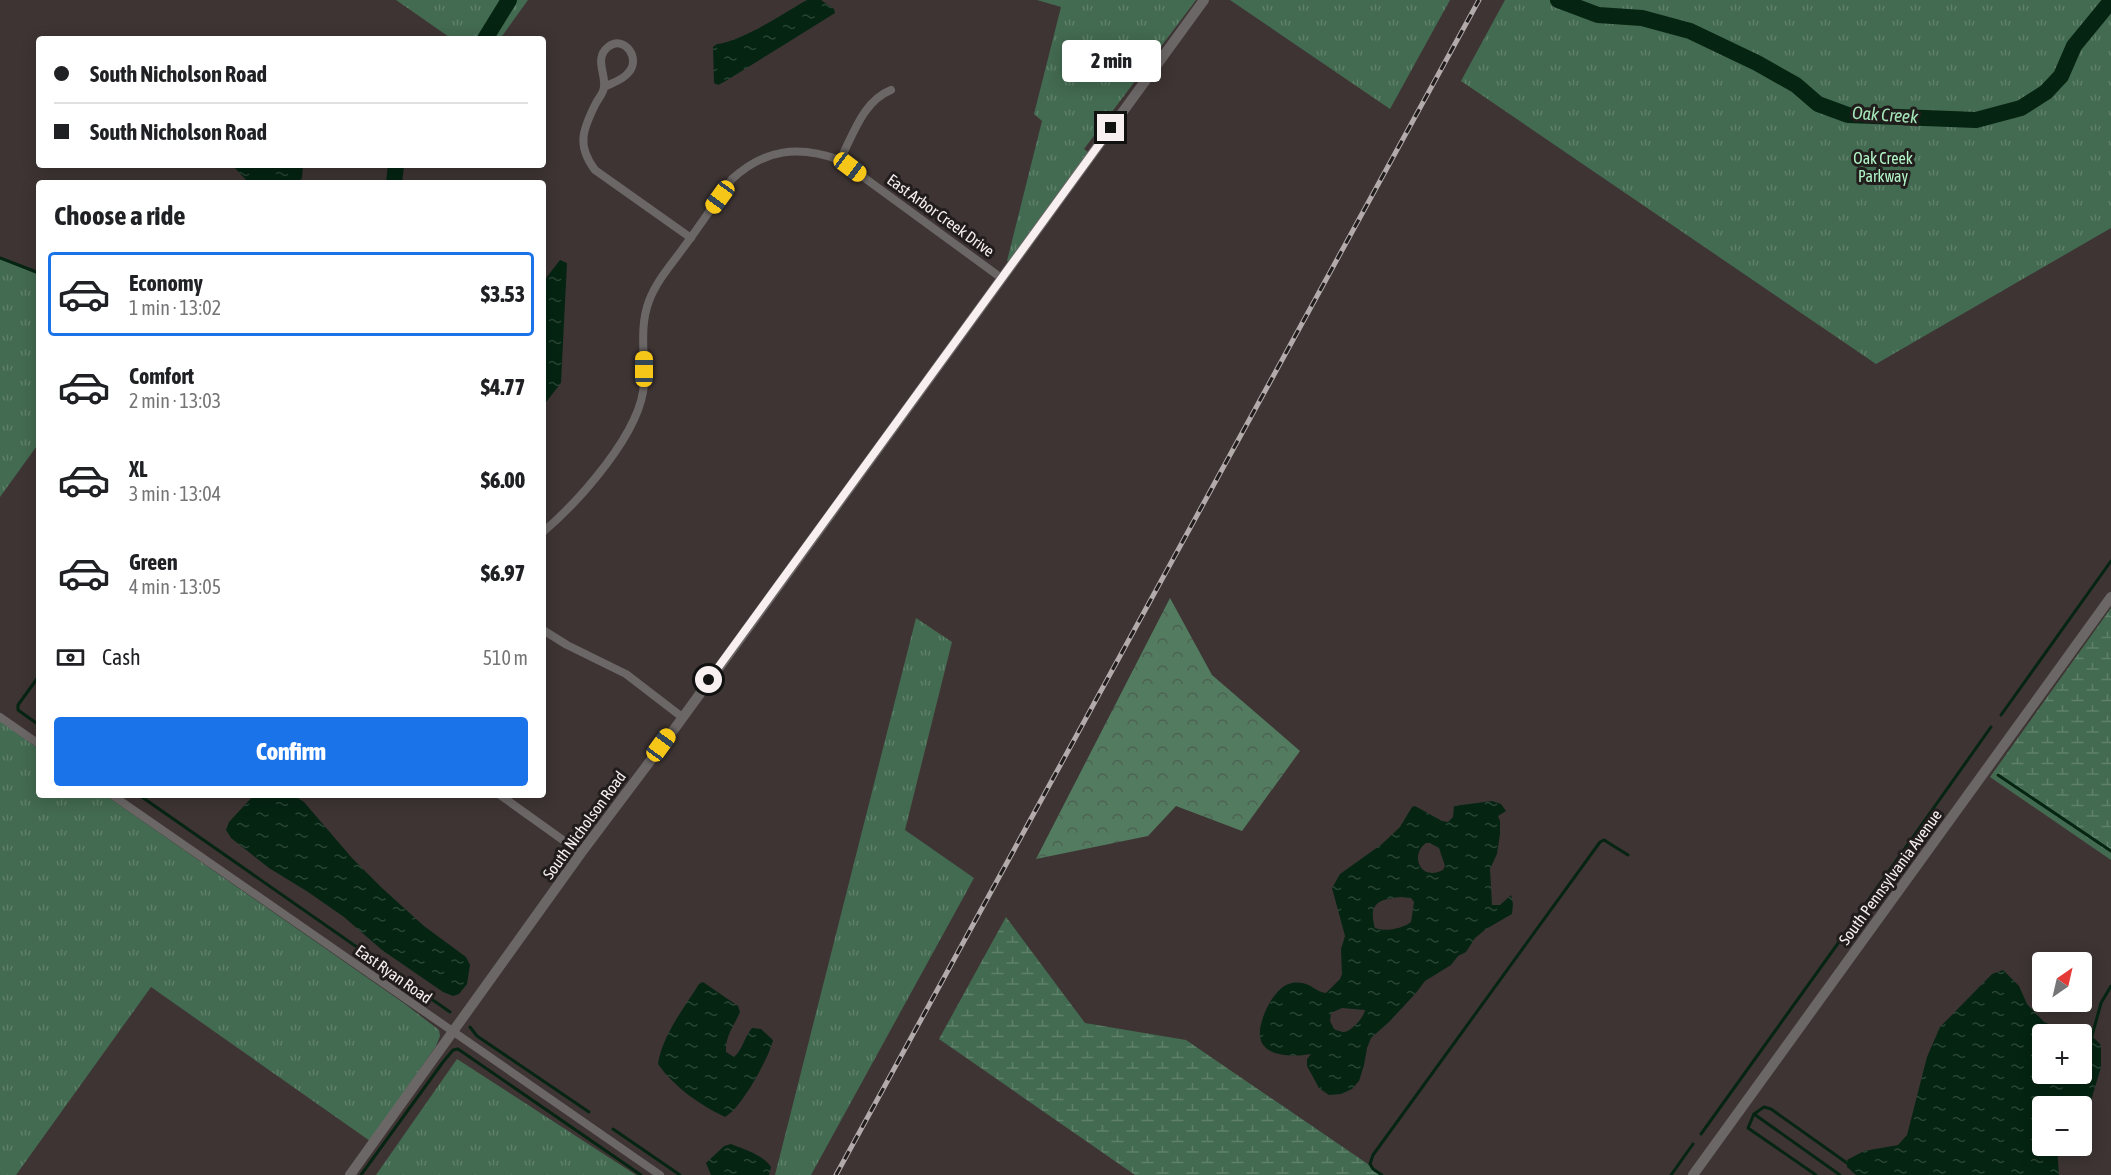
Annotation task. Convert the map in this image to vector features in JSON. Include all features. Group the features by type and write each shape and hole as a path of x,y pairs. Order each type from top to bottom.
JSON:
{"street":[{"name":"South Nicholson Road","path":"350,1175 581,853 1204,0"},
{"path":"546,529 586,490 618,446 637,413 644,384 643,323 649,301 658,282 691,238 595,170 586,158 583,146 584,132 604,87 601,63 603,55 607,48 614,44 623,45 630,49 634,56 630,72 604,87"},
{"path":"840,160 865,110 881,94 891,90"},
{"name":"East Arbor Creek Drive","path":"691,238 732,179 747,166 780,153 813,152 840,160 1000,278"},
{"name":"South Pennsylvania Avenue","path":"1693,1175 2111,597"},
{"path":"546,632 567,645 626,674 682,717"},
{"path":"0,717 36,742"},
{"name":"East Ryan Road","path":"116,798 660,1175"},
{"path":"504,798 581,853"}],"green space":[{"path":"396,0 528,0 502,36 448,36"},
{"path":"1037,0 1196,0 1084,149 1092,155 1012,264 1007,261 1042,121 1034,114 1061,7"},
{"path":"1230,0 1450,0 1390,109"},
{"name":"Oak Creek Parkway","path":"1505,0 2111,0 2111,228 1876,364 1461,81"},
{"path":"0,258 36,274 36,447 0,497"},
{"path":"1170,598 1212,675 1300,751 1242,831 1176,806 1148,836 1036,859"},
{"path":"2111,608 2111,860 1990,777"},
{"path":"916,618 952,642 905,830 974,878 811,1175 775,1175"},
{"path":"0,721 36,747 36,798 109,798 439,1030 440,1036 436,1046 370,1141 151,987 16,1175 0,1175"},
{"path":"1006,917 1085,1023 1186,1040 1384,1175 1135,1175 939,1039"},
{"path":"457,1059 636,1175 376,1175"}],"water":[{"path":"807,0 821,0 834,9 835,13 724,82 718,85 714,83 713,47 739,38"},
{"path":"235,168 303,168 300,180 246,180"},
{"path":"560,260 567,263 561,383 546,402 546,278"},
{"path":"251,798 298,798 304,802 352,858 382,888 424,926 466,957 470,965 467,984 459,994 453,996 443,992 382,950 344,917 269,868 231,838 226,830 229,822"},
{"path":"1492,801 1501,804 1506,811 1498,816 1500,834 1497,854 1490,869 1492,905 1500,905 1511,895 1512,914 1486,929 1451,965 1425,981 1389,1022 1371,1038 1359,1081 1352,1089 1341,1094 1329,1095 1319,1088 1307,1066 1307,1059 1311,1054 1297,1056 1280,1054 1267,1049 1262,1043 1260,1029 1265,1013 1274,996 1286,985 1303,983 1326,993 1340,979 1342,974 1341,949 1345,936 1332,888 1340,874 1382,844 1400,827 1412,807 1415,806 1448,822 1453,817 1454,806","holes":["1426,843 1439,848 1445,866 1443,870 1435,873 1423,870 1418,860 1421,848","1411,898 1414,902 1411,922 1393,929 1375,928 1374,908 1386,899","1342,1008 1365,1010 1357,1023 1344,1032 1334,1029 1330,1021 1331,1013"]},
{"path":"2003,970 2019,986 2032,1012 2048,1024 2032,1024 2032,1084 2092,1084 2092,1036 2101,1045 2101,1067 2092,1097 2032,1096 2032,1156 2058,1156 2059,1175 1856,1175 1847,1167 1847,1160 1864,1151 1898,1145 1907,1135 1927,1057 1940,1027 1992,974"},
{"path":"703,982 738,1006 740,1012 728,1036 726,1052 734,1057 752,1028 761,1029 773,1040 754,1082 739,1104 725,1117 688,1095 658,1064 664,1043 674,1023 699,984"},
{"path":"731,1144 763,1159 771,1167 769,1175 711,1175 706,1163 724,1146"}],"waterway":[{"name":"Oak Creek","path":"487,36 509,0"},
{"name":"Oak Creek","path":"1558,0 1598,15 1642,18 1690,31 1757,63 1796,85 1818,104 1848,115 1976,120 2021,108 2046,92 2061,76 2074,46 2111,1"},
{"name":"Oak Creek","path":"394,180 396,168"},
{"name":"Oak Creek","path":"0,258 36,272"},
{"path":"2001,715 2111,561"},
{"path":"36,680 18,705 18,710 36,723"},
{"path":"1852,923 1991,727"},
{"path":"1998,775 2111,851"},
{"path":"143,798 450,1012"},
{"path":"1382,1175 1370,1164 1373,1155 1600,842 1604,840 1628,855"},
{"path":"1701,1134 1844,935"},
{"path":"2092,1036 2101,1003 2111,986"},
{"path":"470,1027 477,1036 589,1112"},
{"path":"361,1175 443,1062 453,1050 458,1049 641,1175"},
{"path":"1816,1175 1748,1128 1754,1114 1764,1107 1771,1109 1847,1163"},
{"path":"1754,1114 1840,1175"},
{"path":"613,1129 680,1175"},
{"path":"1671,1175 1693,1144"}],"railway":[{"path":"836,1175 1479,0"}],"route":[{"path":"709,680 1111,128"}]}
